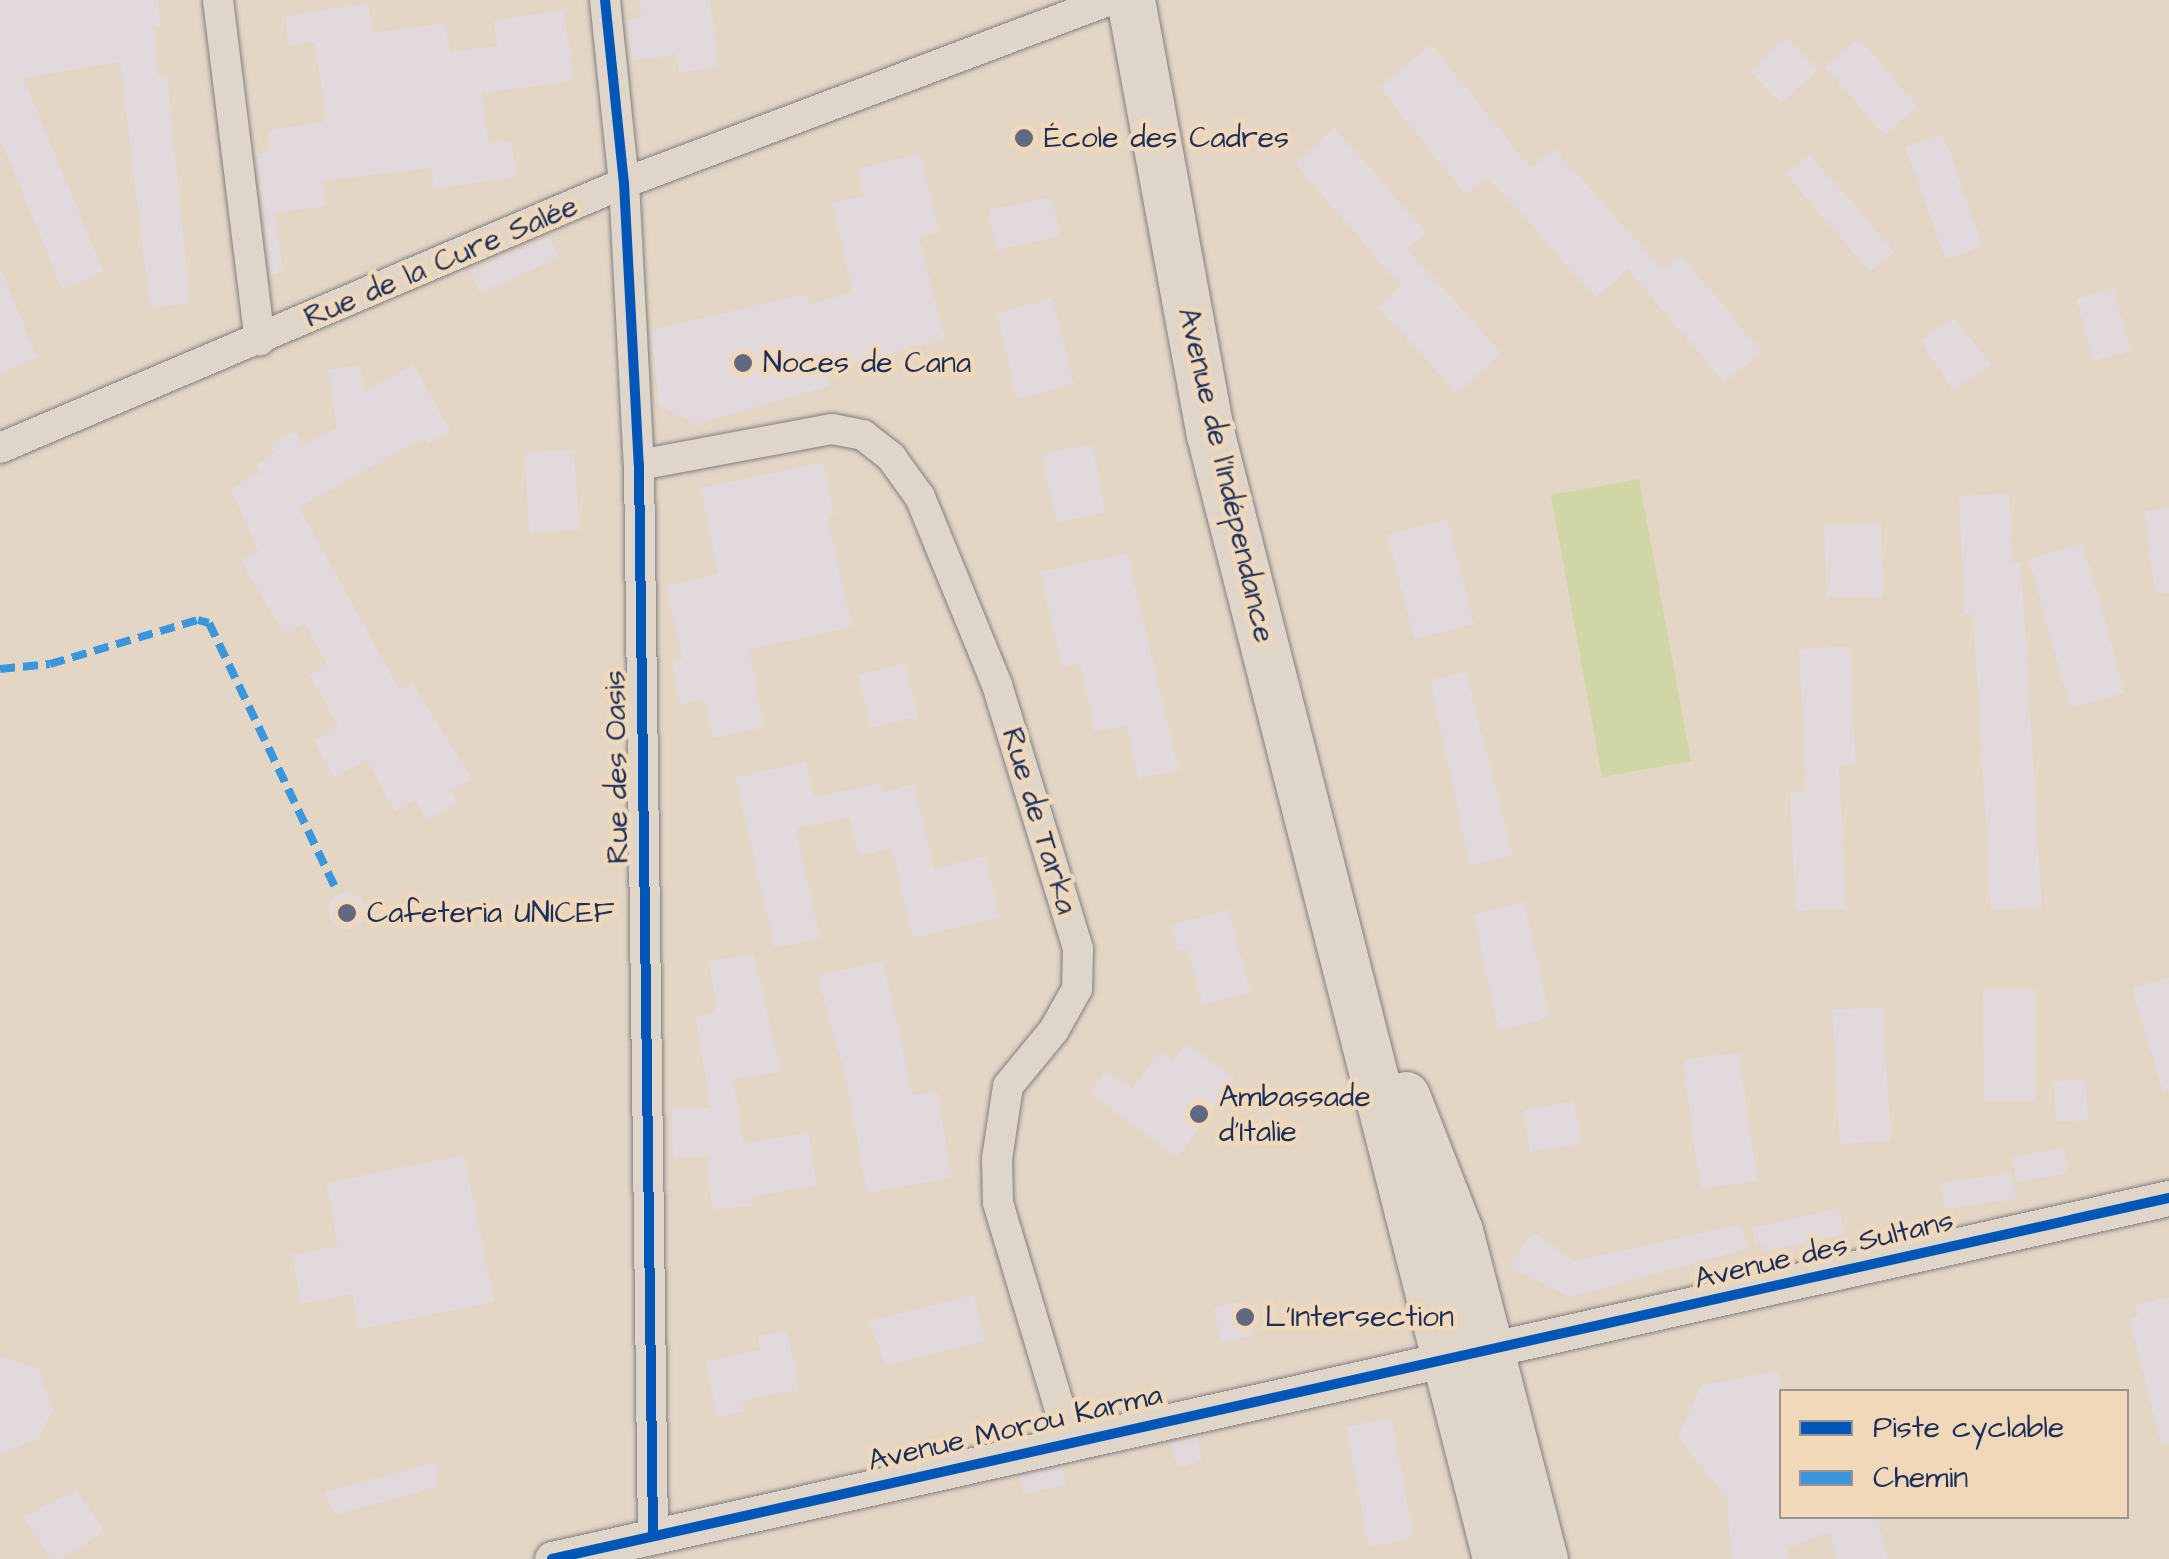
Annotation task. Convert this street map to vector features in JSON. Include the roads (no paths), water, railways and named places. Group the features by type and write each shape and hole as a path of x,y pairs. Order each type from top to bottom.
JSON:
{"highway":[{"name":"Avenue de l'Indépendance","path":"1131,0 1210,436 1345,944 1468,1354 1544,1559"},
{"name":"Avenue de l'Indépendance","path":"1468,1354 1497,1559"}],"street":[{"path":"218,0 260,340"},
{"name":"Rue des Oasis","path":"605,0 624,183 639,465 652,1536"},
{"name":"Rue de la Cure Salée","path":"0,448 624,183 1110,0"},
{"name":"Rue de Tarka","path":"639,465 832,429 864,435 891,457 920,497 996,685 1078,948 1078,989 1054,1030 1008,1086 997,1159 998,1203 1069,1440"},
{"name":"Avenue des Sultans","path":"1468,1354 2169,1198"},
{"name":"Avenue Morou Karma","path":"552,1559 1069,1440 1468,1354"}],"place":[{"name":"École des Cadres","path":"1024,138"},
{"name":"Noces de Cana","path":"743,363"},
{"name":"Cafeteria UNICEF","path":"347,913"},
{"name":"Ambassade d'Italie","path":"1199,1114"},
{"name":"L'Intersection","path":"1245,1317"}]}
